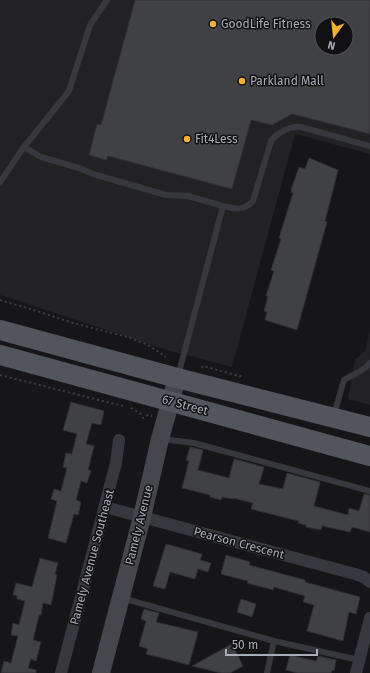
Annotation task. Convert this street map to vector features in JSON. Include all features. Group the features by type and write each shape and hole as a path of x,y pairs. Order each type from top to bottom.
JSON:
{"main road":[{"name":"67 Street","path":"0,330 177,378 370,427"},
{"name":"67 Street","path":"0,356 370,456"}],"street":[{"name":"Pamely Avenue","path":"101,673 142,517 160,439 177,378"},
{"name":"Pamely Avenue Southeast","path":"61,673 116,463 119,440"},
{"name":"Pearson Crescent","path":"105,507 355,574 364,577 370,582"},
{"path":"356,673 370,618"}],"lane":[{"path":"0,182 24,147 69,91 88,28 107,0"},
{"path":"24,147 41,157 79,168 92,174 166,194 188,196 239,209 249,205 253,201 269,145 276,136 297,126 370,146"},
{"path":"177,378 223,206"},
{"path":"333,417 344,380 362,372 370,363"},
{"path":"160,439 194,443 370,491"},
{"path":"121,597 274,641 359,660"},
{"path":"267,673 274,641"}],"path":[{"path":"0,300 73,323 131,338 148,345 166,357"},
{"path":"0,375 132,408 140,413 143,418 148,415"}],"shaded area":[{"path":"0,0 370,0 370,154 295,134 232,367 167,350 0,295"},
{"path":"370,331 370,405 348,399 355,360 365,351"}],"building":[{"name":"Parkland Mall","path":"135,0 370,0 370,134 292,114 272,125 251,120 232,189 108,156 106,160 89,155 97,124 101,125"},
{"path":"309,158 338,170 325,221 327,222 297,330 265,320 267,312 264,311 268,296 266,296 274,271 271,270 293,193 291,192 292,187 299,167 305,169"},
{"path":"71,402 104,411 101,425 92,423 86,444 94,446 88,470 91,470 87,483 81,481 76,500 81,502 78,515 74,514 66,543 48,538 57,501 51,499 54,489 61,491 67,468 63,467 66,453 72,454 77,434 63,430"},
{"path":"190,447 203,450 198,470 229,478 234,459 264,467 259,484 283,489 287,473 320,482 314,506 348,515 349,508 359,511 364,494 370,495 370,532 352,527 350,532 322,526 321,530 306,527 306,525 298,523 299,521 251,509 253,503 233,498 222,497 221,500 210,497 210,495 182,488 189,461 186,460"},
{"path":"166,544 202,554 200,560 211,563 208,572 198,569 195,579 170,572 165,589 153,586"},
{"path":"226,555 250,562 249,565 360,597 356,614 349,612 343,641 307,631 314,605 303,602 305,596 274,587 273,590 247,583 248,581 221,574"},
{"path":"40,558 58,563 51,605 43,603 41,615 39,615 33,640 41,642 36,661 31,659 28,668 36,670 36,673 1,673 4,661 11,663 18,636 11,635 13,623 19,625 25,601 17,599 17,596 13,595 16,583 32,587"},
{"path":"241,599 256,604 252,617 237,612"},
{"path":"144,609 159,613 156,622 198,632 189,665 146,654 148,649 139,646 146,621 141,619"},
{"path":"232,644 243,666 230,673 221,673 192,666"},
{"path":"290,655 316,661 318,656 336,660 334,671 332,670 331,673 297,673 286,670"}],"place":[{"name":"GoodLife Fitness","path":"213,24"},
{"name":"Parkland Mall","path":"242,81"},
{"name":"Fit4Less","path":"187,139"}]}
